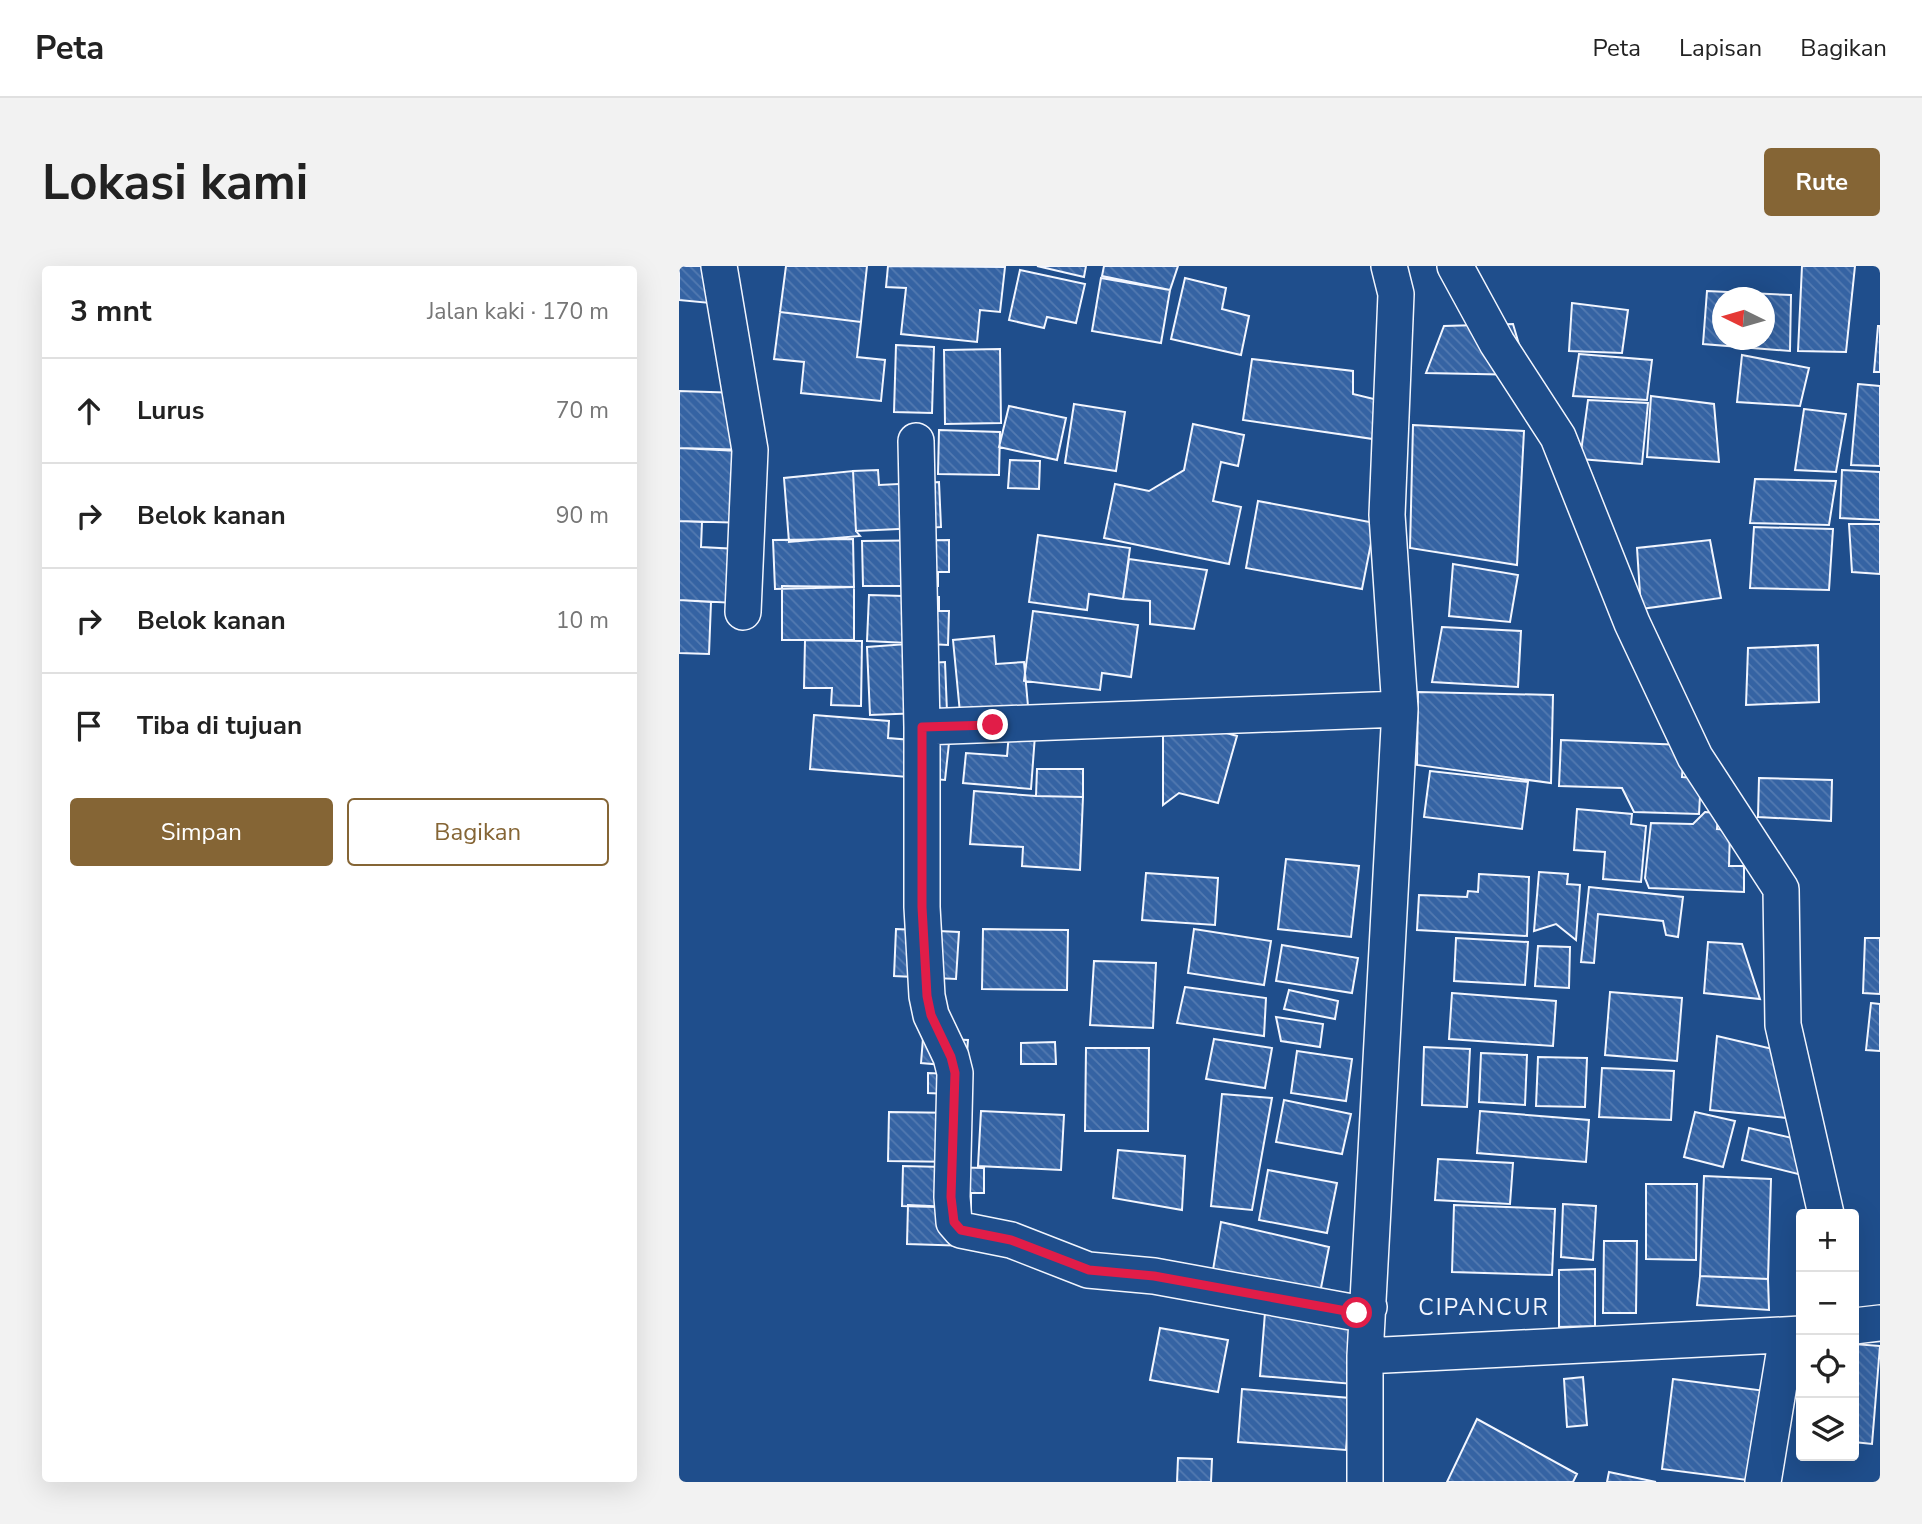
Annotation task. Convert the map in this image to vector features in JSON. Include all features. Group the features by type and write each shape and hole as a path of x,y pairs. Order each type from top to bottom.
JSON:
{"street":[{"path":"719,266 750,450 743,612"},
{"path":"1365,1482 1365,1356 1400,709 1387,515 1397,294 1389,266"},
{"path":"1455,266 1497,343 1557,438 1632,623 1695,757 1781,889 1783,1025 1825,1209"},
{"path":"916,441 922,727 922,907 927,996 931,1015 951,1057 955,1073 951,1197 954,1222 961,1230 1011,1240 1089,1270 1154,1276 1357,1313 1369,1307"},
{"path":"922,727 1400,709"},
{"path":"1859,1325 1880,1323"},
{"path":"1365,1356 1794,1335 1763,1482"}],"building":[{"path":"679,266 712,266 710,303 679,300"},
{"path":"786,266 867,266 861,322 780,312"},
{"path":"888,266 1005,267 1000,312 980,310 977,342 901,334 906,288 886,287"},
{"path":"1037,266 1086,266 1084,277"},
{"path":"1104,266 1178,266 1170,290 1102,276"},
{"path":"1802,266 1855,266 1846,352 1798,351"},
{"path":"1020,270 1085,284 1076,323 1047,317 1044,328 1009,320"},
{"path":"1101,278 1170,290 1161,343 1092,331"},
{"path":"1185,278 1226,288 1222,309 1249,316 1241,355 1171,339"},
{"path":"1707,291 1712,291 1712,345 1703,344"},
{"path":"1775,294 1791,295 1790,351 1775,350"},
{"path":"1572,303 1628,310 1622,353 1569,351"},
{"path":"780,312 861,322 857,357 885,360 881,401 801,393 804,362 774,359"},
{"path":"1513,324 1528,375 1426,373 1444,326"},
{"path":"1878,326 1880,372 1874,372"},
{"path":"896,345 934,347 932,413 894,412"},
{"path":"1000,349 1001,423 945,424 944,350"},
{"path":"1579,354 1652,360 1647,400 1573,396"},
{"path":"1742,355 1809,368 1800,406 1737,402"},
{"path":"1252,359 1353,371 1353,394 1378,400 1373,439 1243,420"},
{"path":"1858,384 1880,386 1880,466 1851,465"},
{"path":"679,391 741,393 738,451 679,448"},
{"path":"1651,396 1714,404 1719,462 1647,457"},
{"path":"1588,400 1648,403 1642,464 1580,459"},
{"path":"1074,404 1125,412 1116,471 1065,463"},
{"path":"1009,406 1066,418 1057,460 999,447"},
{"path":"1804,409 1846,414 1836,472 1795,470"},
{"path":"1193,424 1244,435 1238,466 1221,462 1213,501 1241,507 1229,564 1104,538 1115,484 1149,491 1184,470"},
{"path":"1413,425 1524,431 1517,565 1410,548"},
{"path":"939,430 1000,432 999,475 938,474"},
{"path":"679,448 750,450 747,523 679,521"},
{"path":"1010,460 1040,461 1039,489 1008,488"},
{"path":"878,470 879,485 939,482 941,527 856,531 853,471"},
{"path":"1842,470 1880,472 1880,520 1840,518"},
{"path":"853,471 856,531 860,536 789,542 784,478"},
{"path":"1755,479 1836,481 1829,525 1750,523"},
{"path":"1258,501 1375,523 1362,589 1246,568"},
{"path":"679,521 702,522 701,547 738,549 735,603 679,600"},
{"path":"1849,524 1880,524 1880,574 1852,572"},
{"path":"1754,527 1833,529 1829,590 1750,588"},
{"path":"1038,535 1130,548 1123,599 1089,594 1087,610 1029,602"},
{"path":"853,539 854,587 775,589 773,540"},
{"path":"949,540 949,572 938,572 938,586 863,586 862,541"},
{"path":"1710,540 1721,598 1641,609 1637,548"},
{"path":"1129,559 1207,570 1194,629 1150,624 1150,601 1123,599"},
{"path":"1453,564 1518,575 1510,622 1449,616"},
{"path":"782,586 854,587 854,640 782,640"},
{"path":"869,595 939,597 939,611 949,611 948,645 867,641"},
{"path":"679,600 711,602 709,654 679,653"},
{"path":"1033,611 1138,625 1131,677 1102,673 1100,690 1024,681"},
{"path":"1442,627 1521,631 1518,687 1432,682"},
{"path":"994,636 996,664 1024,662 1028,706 960,713 953,640"},
{"path":"805,640 862,641 861,706 831,705 832,688 804,688"},
{"path":"907,644 908,664 945,662 947,712 870,715 867,647"},
{"path":"1818,645 1819,702 1746,705 1748,648"},
{"path":"1418,692 1553,695 1551,783 1417,765"},
{"path":"814,715 889,721 888,738 949,743 945,780 810,769"},
{"path":"1192,723 1237,736 1218,803 1179,793 1163,805 1163,734"},
{"path":"1009,733 1035,735 1031,789 963,783 966,753 1007,756"},
{"path":"1561,740 1684,745 1682,777 1701,778 1699,814 1634,812 1622,788 1559,786"},
{"path":"1037,769 1083,769 1083,797 1036,796"},
{"path":"1430,771 1528,782 1522,829 1424,817"},
{"path":"1759,778 1832,780 1831,821 1758,817"},
{"path":"974,791 1083,797 1080,870 1022,866 1023,847 970,844"},
{"path":"1577,809 1632,814 1631,824 1646,826 1641,882 1603,879 1605,852 1574,850"},
{"path":"1705,812 1718,813 1717,829 1730,830 1729,866 1744,866 1744,892 1649,888 1645,878 1651,823 1693,824"},
{"path":"1286,859 1359,866 1351,937 1278,929"},
{"path":"1539,872 1568,874 1567,884 1580,885 1576,940 1556,924 1534,931"},
{"path":"1146,873 1218,878 1215,925 1142,920"},
{"path":"1479,874 1529,877 1527,936 1417,930 1419,895 1467,897 1468,891 1478,892"},
{"path":"1589,887 1683,897 1678,937 1666,935 1663,921 1598,914 1594,963 1581,962"},
{"path":"896,929 959,932 956,979 894,976"},
{"path":"983,929 1068,930 1067,990 982,989"},
{"path":"1194,929 1271,941 1264,985 1188,973"},
{"path":"1456,938 1528,942 1525,985 1454,981"},
{"path":"1865,938 1880,938 1880,994 1863,993"},
{"path":"1708,942 1742,944 1760,999 1704,993"},
{"path":"1282,945 1358,958 1352,993 1276,981"},
{"path":"1538,946 1570,947 1569,988 1535,986"},
{"path":"1094,961 1156,963 1153,1028 1090,1025"},
{"path":"1185,987 1266,998 1264,1036 1177,1023"},
{"path":"1289,990 1338,1001 1335,1019 1284,1009"},
{"path":"1610,992 1682,998 1677,1061 1605,1055"},
{"path":"1452,993 1556,1001 1553,1046 1449,1039"},
{"path":"1871,1003 1880,1004 1880,1051 1866,1050"},
{"path":"1276,1017 1323,1024 1320,1047 1281,1041"},
{"path":"1717,1036 1777,1050 1787,1118 1710,1110"},
{"path":"923,1038 968,1040 966,1067 921,1063"},
{"path":"1214,1039 1272,1048 1265,1088 1206,1079"},
{"path":"1055,1042 1056,1064 1021,1064 1021,1043"},
{"path":"1424,1047 1470,1049 1467,1107 1422,1105"},
{"path":"1086,1048 1149,1048 1148,1131 1085,1131"},
{"path":"1297,1051 1352,1059 1346,1101 1291,1093"},
{"path":"1481,1053 1527,1055 1525,1105 1479,1102"},
{"path":"1538,1057 1587,1058 1585,1107 1536,1106"},
{"path":"1602,1068 1674,1071 1671,1120 1599,1117"},
{"path":"928,1073 970,1075 969,1095 928,1093"},
{"path":"1222,1094 1272,1098 1252,1210 1211,1206"},
{"path":"1284,1100 1351,1114 1342,1154 1276,1142"},
{"path":"981,1111 1064,1115 1061,1170 978,1166"},
{"path":"1480,1111 1589,1120 1586,1162 1477,1153"},
{"path":"889,1112 961,1113 960,1162 888,1161"},
{"path":"1695,1112 1735,1121 1723,1167 1684,1157"},
{"path":"1749,1128 1801,1140 1810,1177 1742,1160"},
{"path":"1118,1150 1185,1156 1182,1210 1113,1198"},
{"path":"1438,1159 1513,1163 1510,1204 1435,1200"},
{"path":"903,1166 984,1168 984,1193 971,1193 971,1208 902,1206"},
{"path":"1268,1170 1337,1183 1327,1233 1259,1220"},
{"path":"1704,1176 1771,1179 1768,1279 1700,1276"},
{"path":"1646,1184 1697,1184 1696,1260 1646,1259"},
{"path":"1563,1204 1596,1206 1593,1260 1561,1257"},
{"path":"908,1205 971,1208 969,1246 907,1244"},
{"path":"1454,1205 1555,1209 1552,1275 1452,1272"},
{"path":"1221,1222 1329,1247 1320,1293 1212,1276"},
{"path":"1604,1241 1637,1241 1636,1313 1603,1313"},
{"path":"1595,1269 1595,1326 1559,1327 1559,1270"},
{"path":"1700,1276 1768,1279 1769,1310 1697,1305"},
{"path":"1266,1300 1357,1313 1353,1384 1260,1376"},
{"path":"1160,1328 1228,1340 1218,1392 1150,1380"},
{"path":"1859,1344 1880,1346 1872,1444 1859,1443"},
{"path":"1583,1377 1587,1425 1567,1427 1564,1379"},
{"path":"1673,1379 1766,1391 1755,1481 1662,1469"},
{"path":"1242,1389 1350,1398 1346,1450 1238,1442"},
{"path":"1477,1419 1577,1474 1573,1482 1447,1482"},
{"path":"1178,1458 1212,1459 1211,1482 1177,1482"},
{"path":"1609,1472 1656,1482 1607,1482"}],"district":[{"name":"CIPANCUR","path":"1484,1307"}],"route":[{"path":"993,725 922,727 922,907 927,996 931,1015 951,1057 955,1073 951,1197 954,1222 961,1230 1031,1246 1089,1270 1154,1276 1357,1313"}]}
